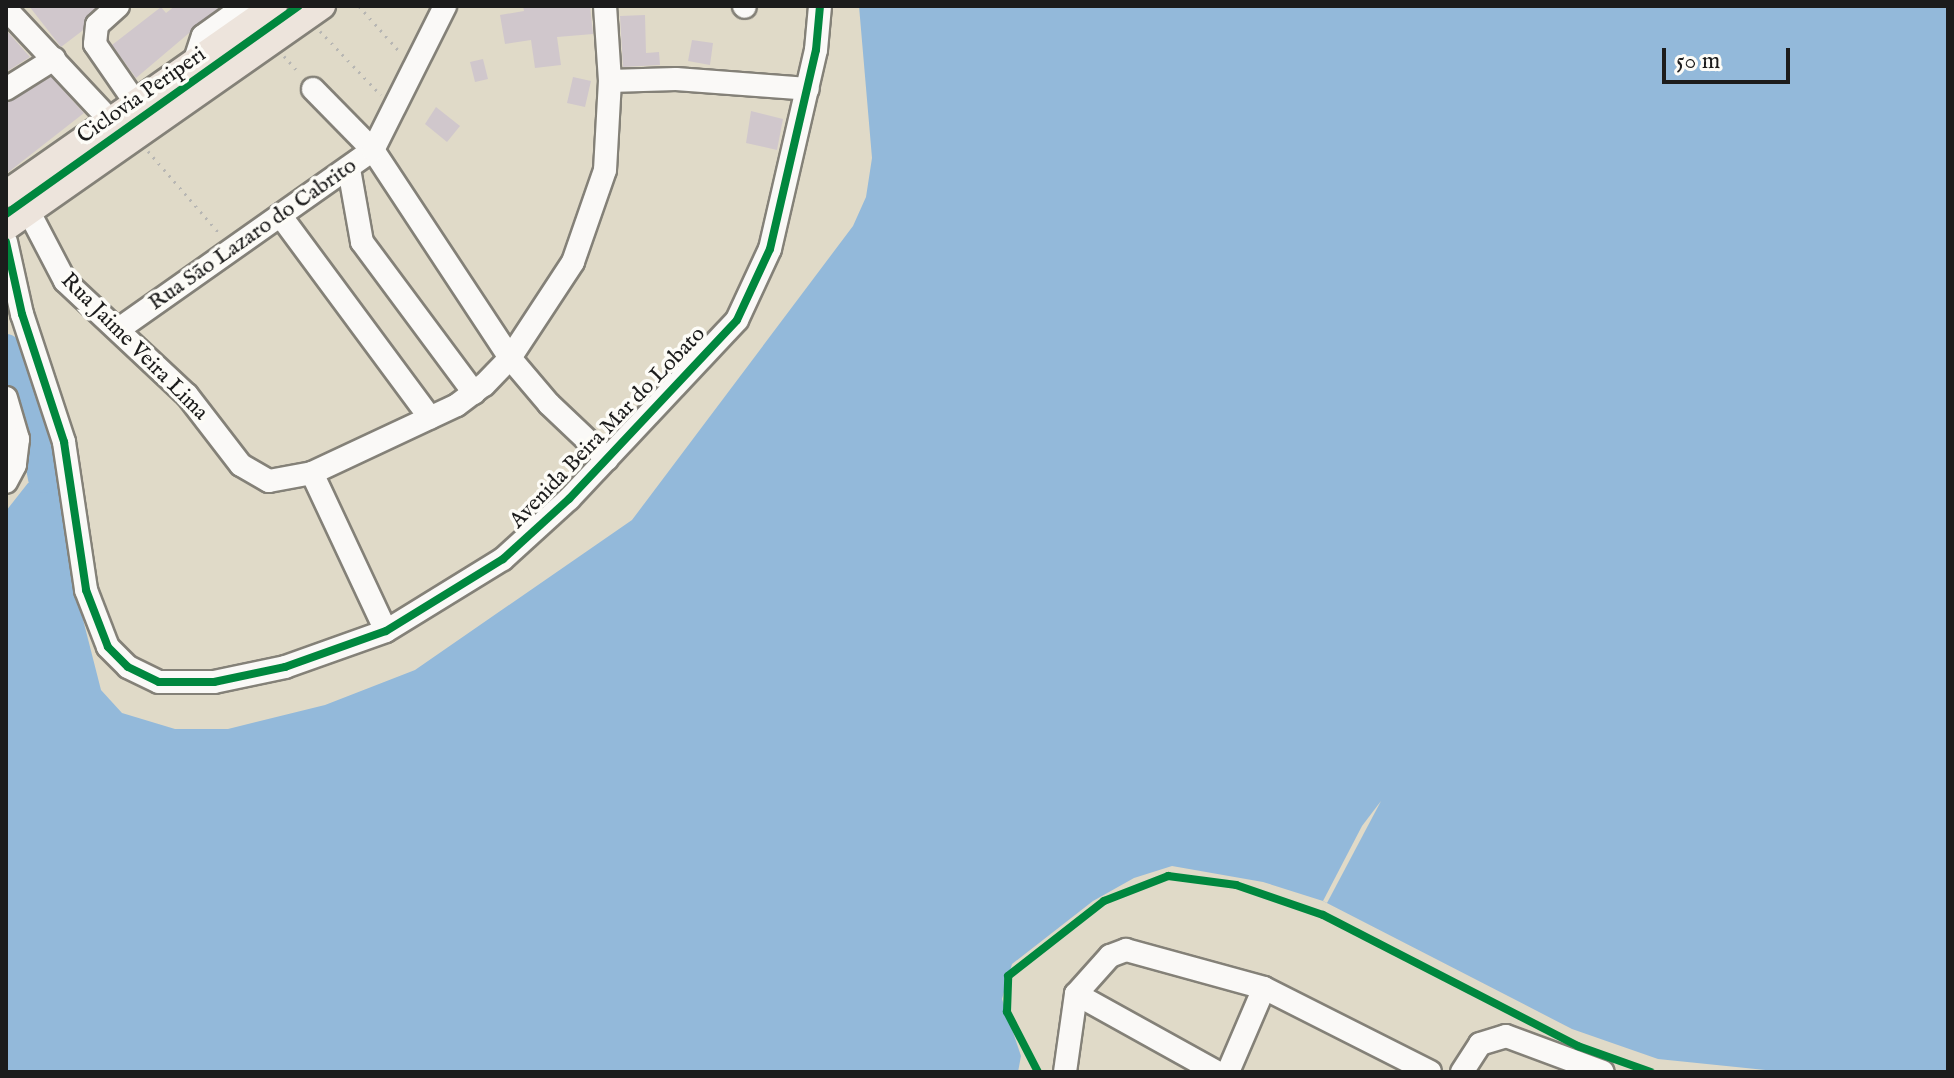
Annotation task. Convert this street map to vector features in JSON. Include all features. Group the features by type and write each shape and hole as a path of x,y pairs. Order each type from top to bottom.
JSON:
{"main road":[{"path":"6,194 274,6"},
{"path":"6,227 314,11"}],"street":[{"path":"118,6 97,25 95,44 135,102"},
{"path":"195,60 203,36 245,6"},
{"name":"Rua São Lazaro do Cabrito","path":"119,329 373,150 392,106 445,6"},
{"name":"Rua Jaime Veira Lima","path":"29,212 61,276 191,399 253,476 283,482 312,473 430,418 474,393 510,358 573,262 592,218 605,170 610,81 605,6"},
{"name":"Avenida Beira Mar do Lobato","path":"6,242 22,314 64,442 86,590 100,632 117,656 159,682 200,684 285,667 386,631 503,559 607,459 737,320 752,297 770,249 808,89 820,6"},
{"path":"6,9 110,120"},
{"path":"6,89 54,59"},
{"path":"610,81 676,79 808,89"},
{"path":"313,89 373,150 510,358 549,404 607,459"},
{"path":"349,169 362,242 474,393"},
{"path":"280,215 430,418"},
{"path":"6,398 18,439 10,474"},
{"path":"312,473 386,631"},
{"path":"1065,1072 1076,994 1110,956 1140,951 1264,988 1430,1072"},
{"path":"1228,1072 1264,988"},
{"path":"1076,994 1217,1072"},
{"path":"1462,1072 1480,1044 1506,1036 1603,1072"}],"path":[{"path":"359,6 413,66"},
{"path":"314,11 392,106"},
{"path":"271,41 313,89"},
{"path":"136,138 232,248"}],"water":[{"path":"859,6 1948,6 1948,1072 1786,1072 1658,1059 1572,1029 1323,901 1263,882 1172,866 1134,878 1093,901 1012,964 1002,999 1021,1056 1018,1072 6,1072 6,511 28,483 57,474 75,588 101,690 122,713 175,729 228,729 325,705 415,670 632,520 853,226 866,197 872,158"}],"pier":[{"path":"1381,801 1327,903 1323,901 1362,826"}],"building":[{"path":"29,6 97,6 82,31 61,47"},
{"path":"175,6 221,6 136,78 112,45 161,7 166,13"},
{"path":"523,6 590,6 593,34 557,37 561,65 535,68 531,40 505,44 500,15 524,11"},
{"path":"645,15 646,53 659,52 660,65 623,67 620,16"},
{"path":"6,30 30,57 6,72"},
{"path":"692,40 713,43 710,65 688,61"},
{"path":"483,59 488,79 475,82 470,62"},
{"path":"51,77 84,113 6,174 6,103"},
{"path":"573,77 591,81 585,107 567,103"},
{"path":"436,107 460,126 447,142 425,124"},
{"path":"751,111 783,119 777,150 746,143"}],"waterway":[{"path":"6,349 31,414 43,478"}],"cycle path":[{"name":"Ciclovia Periperi","path":"6,214 299,6"},
{"path":"6,242 22,314 64,442 86,590 108,647 128,667 159,682 214,682 285,667 386,631 503,559 569,499 737,320 770,249 816,50 820,6"},
{"path":"1038,1072 1007,1012 1008,976 1104,901 1168,876 1236,885 1323,915 1578,1046 1651,1072"}]}
